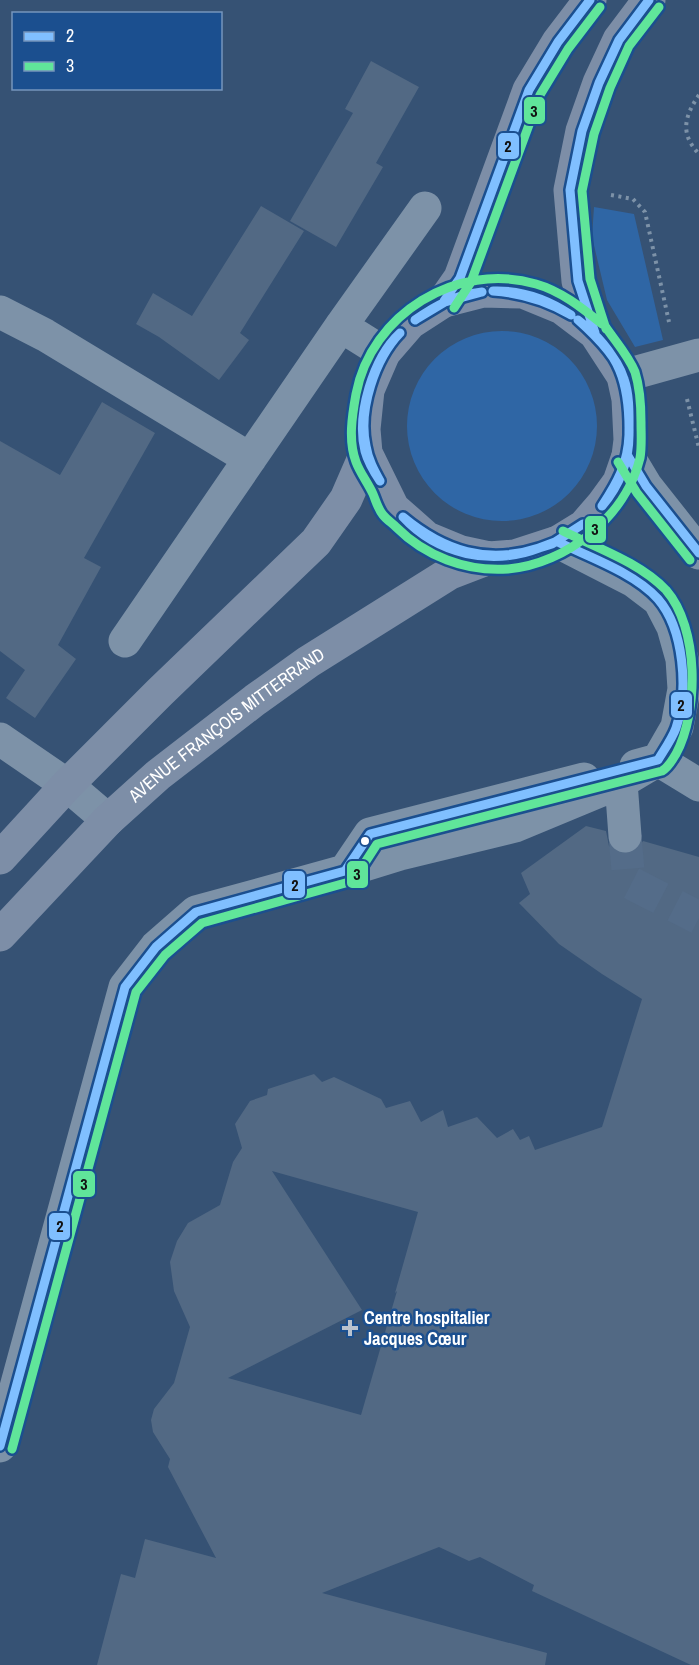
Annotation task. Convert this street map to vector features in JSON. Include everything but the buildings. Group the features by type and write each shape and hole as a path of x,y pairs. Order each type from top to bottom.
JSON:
{"main road":[{"path":"444,301 460,278 529,90 558,42 590,0"},
{"path":"596,333 562,308 523,292 483,291 444,301 410,323 384,353 368,390 363,429 366,453 393,508 427,538 461,552 489,558 515,556 558,542 584,526 619,482 628,456 630,440 628,399 623,376 596,333 578,281 570,190 582,131 599,83 619,40 649,0"},
{"path":"0,858 67,785 160,692 316,542 346,499 366,453"},
{"name":"AVENUE FRANÇOIS MITTERRAND","path":"0,935 108,820 158,775 255,700 308,662 450,573 489,558"}],"lane":[{"path":"125,641 341,326 425,208"},
{"path":"0,312 45,335 250,459"},
{"path":"341,326 384,353"},
{"path":"623,376 688,359"},
{"path":"628,456 646,486 699,553"},
{"path":"0,1446 125,987 156,947 196,912 400,854 515,826 621,782 658,760 691,696 673,627 659,600 634,581 558,542"},
{"path":"0,739 67,785 108,820"},
{"path":"345,871 370,834 658,760 699,785"},
{"path":"621,782 625,836"}],"path":[{"path":"699,95 685,123 689,144 699,154"},
{"path":"604,194 633,199 645,212 688,359 699,448"}],"shaded area":[{"path":"594,207 634,214 663,340 635,347 607,300 592,237"},
{"path":"493,331 511,331 547,342 569,359 581,373 590,390 597,426 590,462 581,479 569,493 547,510 530,517 511,521 493,521 457,510 435,493 423,479 411,454 407,435 407,417 418,381 435,359 449,347 474,335"}],"tunnel":[{"path":"625,836 629,882 699,918"}],"transit line":[{"name":"2","path":"444,301 460,278 529,90 558,42 590,0"},
{"name":"2","path":"595,333 578,281 570,190 582,131 599,83 619,40 649,0"},
{"name":"3","path":"454,308 471,282 540,95 568,49 600,7"},
{"name":"3","path":"606,329 590,279 582,191 594,134 610,88 629,46 659,7"},
{"name":"3","path":"602,324 579,306 554,291 536,284 506,279 477,280 448,288 422,300 399,318 379,340 365,365 353,411 352,446 356,462 385,517 407,537 433,554 477,568 508,569 530,565 552,558 591,533 622,499 633,479 641,449 640,403 635,372 605,326"},
{"name":"2","path":"493,291 534,298 571,315"},
{"name":"2","path":"493,291 514,292 534,297 553,304 571,315"},
{"name":"2","path":"415,320 446,302 482,292"},
{"name":"2","path":"415,320 445,302 482,292"},
{"name":"2","path":"578,320 604,344 620,370 627,400 629,435"},
{"name":"2","path":"578,320 605,347 621,370 628,399 629,435"},
{"name":"2","path":"380,481 365,451 363,437 365,404 382,357 400,333"},
{"name":"2","path":"380,481 367,451 364,417 376,371 400,333"},
{"name":"2","path":"602,506 621,473 629,435"},
{"name":"2","path":"602,506 622,473 629,445 629,435"},
{"name":"2","path":"628,456 646,486 699,553"},
{"name":"3","path":"618,462 637,493 690,560"},
{"name":"2","path":"403,517 434,539 467,552 502,555 539,548"},
{"name":"2","path":"403,517 432,540 467,554 503,556 539,548"},
{"name":"2","path":"539,548 555,542 583,524"},
{"name":"2","path":"539,548 552,544 583,524"},
{"name":"3","path":"12,1449 136,992 165,955 202,923 349,882 355,878 377,844 662,771 676,754 684,736 692,693 690,647 677,606 666,590 643,571 563,531"},
{"name":"2","path":"0,1446 125,987 156,947 196,912 345,871 370,834 658,760 668,744 680,713 683,679 679,643 667,612 658,599 637,581 611,566 558,542"}],"place":[{"name":"Centre hospitalier Jacques Cœur","path":"350,1328"}]}
